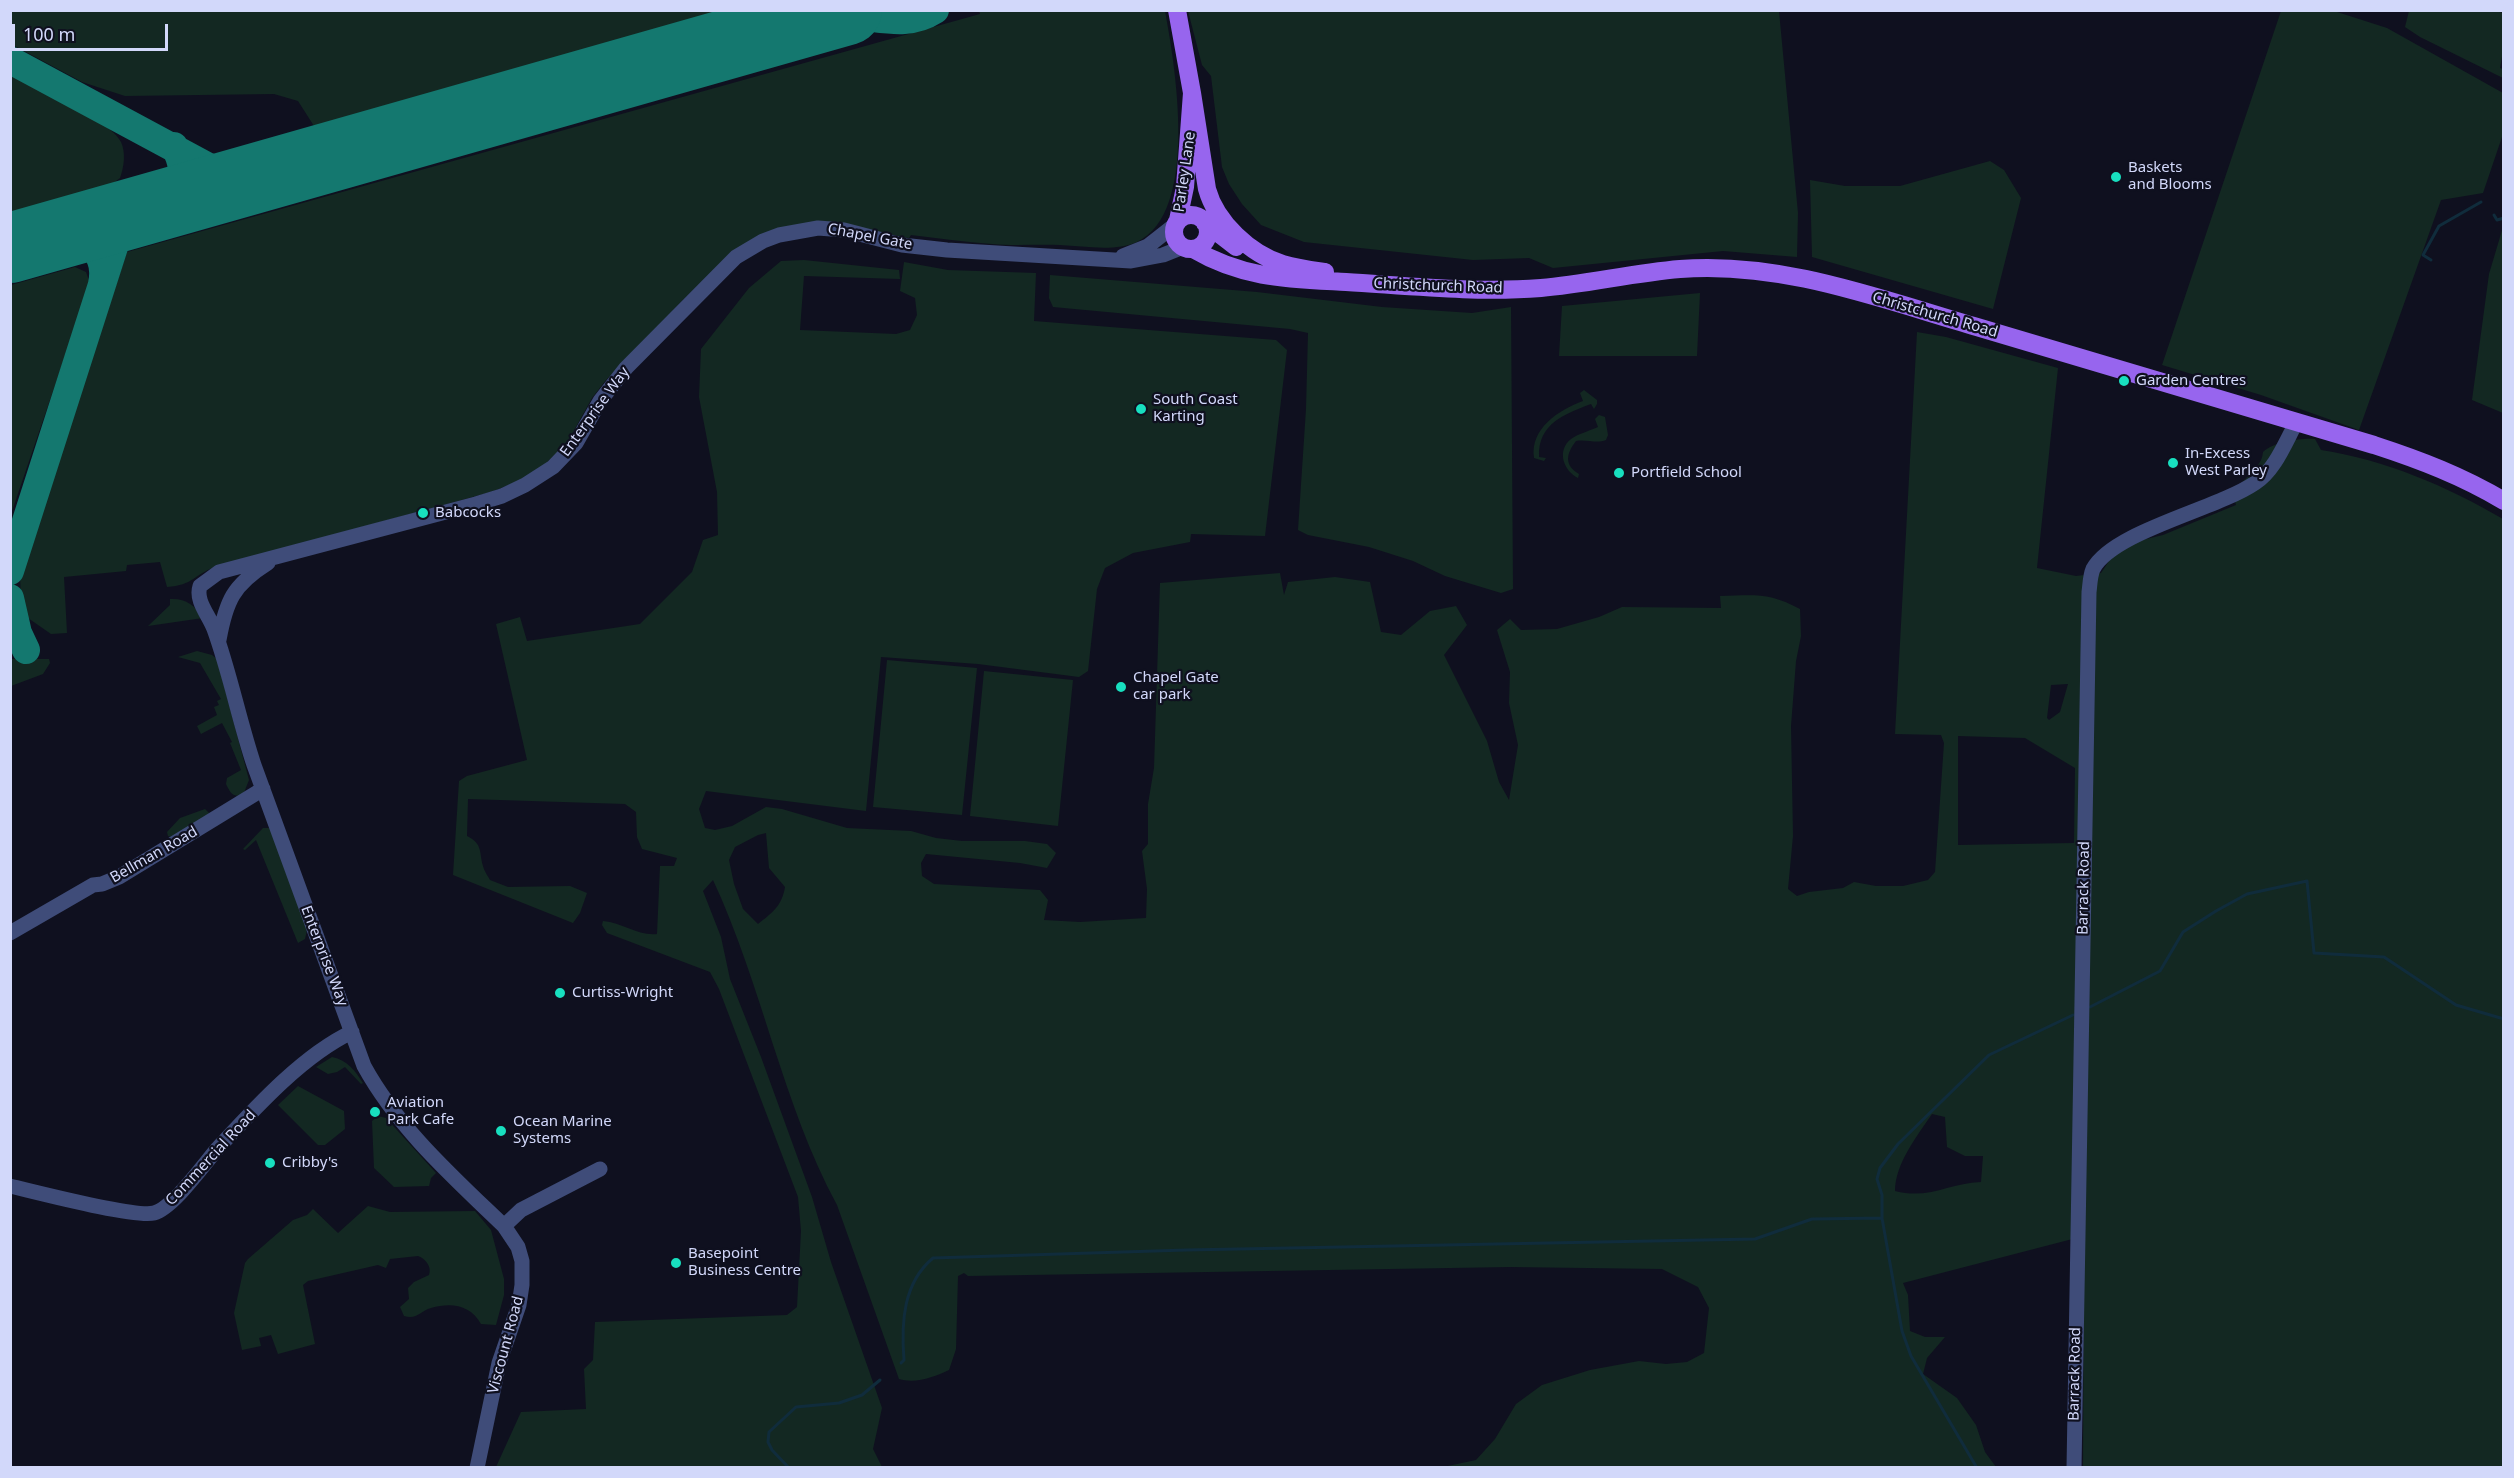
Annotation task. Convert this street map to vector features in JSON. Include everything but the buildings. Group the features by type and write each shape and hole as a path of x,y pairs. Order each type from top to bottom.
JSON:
{"main road":[{"name":"Parley Lane","path":"1177,10 1192,93 1185,187 1177,222"},
{"path":"1192,93 1211,202 1230,230 1254,249 1281,263 1341,275 1366,284"},
{"name":"Parley Lane","path":"1191,124 1204,222"},
{"path":"1193,215 1204,222 1208,234 1206,240 1203,244 1188,248 1175,239 1177,222 1182,217 1193,215"},
{"name":"Christchurch Road","path":"1204,222 1241,251 1270,266 1342,282"},
{"name":"Christchurch Road","path":"1188,248 1214,260 1272,278 1480,290 1542,288 1681,269 1738,268 1775,272 1892,302 2427,462 2504,501"}],"street":[{"name":"Chapel Gate","path":"1114,259 1148,246 1177,222"},
{"name":"Chapel Gate","path":"662,332 736,257 763,241 797,230 818,228 844,230 902,244 947,250 1114,259 1142,260 1188,248"},
{"name":"Enterprise Way","path":"504,1226 399,1119 369,1075 263,789 239,720 219,643 200,601 198,591 203,582 219,572 476,504 502,496 525,485 553,467 567,454 600,401 626,368 662,332"},
{"name":"Barrack Road","path":"2074,1467 2089,592 2092,571 2102,557 2120,543 2217,503 2256,483 2274,464 2296,423"},
{"name":"Enterprise Way","path":"219,643 228,601 253,572 281,556"},
{"path":"204,606 213,610 228,601 230,589 224,580 209,578"},
{"name":"Bellman Road","path":"10,933 93,885 119,877 263,789"},
{"name":"Commercial Road","path":"10,1186 130,1212 154,1213 166,1207 219,1147 310,1056 330,1042 352,1032"},
{"path":"504,1226 520,1210 600,1168"},
{"name":"Viscount Road","path":"477,1467 483,1450 499,1363 519,1305 522,1285 522,1261 518,1247 504,1226"}],"green space":[{"path":"2492,10 2503,13 2503,51 2500,68 2503,69 2503,78 2420,37 2405,27 2409,11"},
{"path":"10,11 720,11 314,126 298,101 274,94 125,96 82,82 11,44"},
{"path":"979,11 1165,11 1177,100 1176,170 1169,201 1157,226 1137,242 1109,248 1000,245 911,235 909,238 844,226 734,251 606,380 592,398 567,443 542,467 519,481 491,492 215,567 176,586 167,587 160,562 127,565 126,571 64,577 67,633 51,634 28,618 21,606 20,574 127,252 980,14"},
{"path":"1188,11 1779,11 1798,213 1797,257 1723,251 1553,268 1529,258 1473,260 1304,242 1261,225 1242,204 1229,184 1222,167 1211,76 1202,65"},
{"path":"2281,11 2334,11 2387,28 2503,93 2503,134 2483,193 2441,200 2359,430 2261,395 2162,365"},
{"path":"11,73 71,104 115,134 124,151 120,178 112,184 11,212"},
{"path":"1990,161 2004,170 2021,198 1993,309 1812,257 1810,180 1845,186 1900,186"},
{"path":"2503,227 2503,413 2472,400 2489,274"},
{"path":"804,260 899,270 900,279 804,276 800,330 896,334 910,330 917,315 915,298 900,291 904,262 948,270 1036,273 1034,321 1276,340 1287,350 1265,536 1191,534 1190,542 1133,553 1105,568 1097,589 1088,671 1079,677 978,664 881,657 866,811 706,791 699,809 705,828 715,830 732,826 766,807 782,809 847,828 911,831 936,838 962,841 1025,841 1047,844 1056,853 1047,868 1020,863 926,854 921,863 922,876 934,884 1040,890 1048,900 1044,920 1080,922 1146,918 1147,889 1142,851 1148,844 1148,804 1154,768 1160,583 1280,573 1284,595 1288,582 1335,577 1370,582 1381,632 1401,635 1430,611 1456,606 1467,625 1444,655 1487,741 1499,782 1509,800 1518,745 1509,703 1510,672 1497,630 1510,619 1521,630 1557,629 1599,617 1622,607 1721,608 1720,596 1742,595 1770,597 1800,609 1801,636 1796,661 1791,726 1793,836 1788,889 1797,896 1809,892 1843,888 1854,882 1876,886 1903,886 1928,880 1935,872 1944,743 1941,735 1895,734 1917,332 1946,337 2058,368 2037,568 2076,576 2101,573 2113,555 2134,542 2163,535 2236,505 2237,490 2257,466 2263,452 2280,443 2302,439 2315,439 2321,450 2369,460 2438,485 2503,519 2503,1467 2083,1467 2084,1236 1903,1283 1908,1295 1910,1331 1925,1337 1945,1337 1927,1358 1923,1374 1957,1398 1976,1425 1985,1452 1996,1467 1443,1467 1476,1460 1495,1439 1516,1404 1542,1385 1590,1370 1639,1361 1666,1364 1687,1362 1704,1353 1709,1308 1698,1287 1662,1269 1510,1267 968,1276 964,1273 958,1276 956,1349 949,1370 918,1380 899,1379 837,1205 801,1126 745,961 713,880 703,891 721,937 730,979 812,1197 831,1262 882,1408 873,1449 882,1467 496,1467 521,1412 586,1409 584,1369 593,1360 595,1322 787,1315 797,1307 801,1231 798,1197 719,989 710,972 607,933 602,925 603,921 643,933 657,934 660,866 674,866 677,858 642,849 637,837 636,812 625,804 468,799 467,836 478,845 490,880 508,887 570,886 587,893 580,913 573,923 453,875 459,781 467,776 527,760 496,624 520,617 527,641 640,624 692,572 703,540 718,535 717,492 699,397 701,349 749,288 781,261","holes":["2068,684 2060,712 2049,720 2047,718 2051,685","1958,736 2025,738 2075,768 2074,843 1958,845","766,833 769,868 785,887 779,904 758,924 743,909 729,860 735,847","1932,1114 1945,1117 1947,1147 1965,1156 1983,1156 1981,1182 1918,1194 1895,1191 1899,1171 1914,1141"]},
{"path":"75,267 86,272 90,283 12,511 11,285"},
{"path":"1050,275 1257,292 1382,307 1472,313 1511,307 1513,589 1501,593 1445,576 1413,561 1369,547 1308,535 1298,530 1306,409 1308,333 1290,329 1053,307 1049,298"},
{"path":"1700,293 1697,356 1559,356 1562,306"},
{"path":"1584,390 1597,400 1594,409 1591,404 1555,422 1548,428 1540,445 1539,457 1546,458 1544,461 1534,458 1534,447 1541,429 1565,409 1583,401 1580,393"},
{"path":"1599,415 1605,417 1608,435 1606,440 1576,441 1570,450 1569,463 1579,474 1578,478 1566,466 1564,449 1571,439 1598,427 1595,419"},
{"path":"170,599 189,603 203,618 148,626 170,605"},
{"path":"197,651 212,655 217,659 249,780 243,795 234,795 226,784 227,778 241,770 230,743 232,742 222,723 201,734 197,726 217,715 214,707 219,705 217,701 221,699 200,663 178,657"},
{"path":"11,659 49,659 50,663 43,674 11,686"},
{"path":"887,660 977,668 962,815 873,807"},
{"path":"984,671 1073,680 1058,826 970,816"},
{"path":"205,809 209,813 208,816 171,837 168,836 167,832 180,818"},
{"path":"263,828 269,828 271,831 307,930 305,939 298,943 256,840 245,850 243,849"},
{"path":"332,1057 347,1063 363,1083 361,1084 345,1067 328,1074 316,1067"},
{"path":"298,1086 344,1111 345,1129 325,1145 318,1145 278,1105"},
{"path":"378,1116 386,1118 436,1173 431,1178 429,1186 394,1187 374,1168 372,1121"},
{"path":"368,1206 390,1212 475,1211 491,1230 504,1279 504,1295 496,1325 481,1324 472,1313 453,1305 427,1309 412,1317 404,1316 400,1307 409,1299 408,1288 414,1282 429,1275 430,1272 428,1264 418,1256 390,1259 386,1268 378,1265 308,1281 303,1285 315,1344 278,1354 271,1335 259,1338 261,1346 242,1350 234,1313 245,1263 248,1259 293,1220 307,1215 313,1209 338,1233"}],"waterway":[{"path":"2431,260 2423,255 2439,226 2481,202"},
{"path":"2494,215 2497,220 2504,218"},
{"path":"2090,1007 2160,971 2183,932 2216,911 2247,894 2307,881 2314,953 2384,957 2456,1005 2504,1019"},
{"path":"901,1363 904,1360 903,1332 906,1304 915,1279 933,1258 1186,1250 1755,1239 1812,1219 1882,1218 1882,1195 1877,1179 1880,1168 1898,1144 1989,1055 2073,1015"},
{"path":"1882,1218 1902,1331 1911,1356 1977,1468"},
{"path":"789,1468 772,1450 768,1442 769,1432 796,1407 839,1403 862,1395 880,1380"}],"taxiway":[{"path":"821,18 850,16 904,20 914,19 935,10"},
{"path":"10,60 207,166 223,172 259,178"},
{"path":"149,208 173,189 181,175 182,167 174,146"},
{"path":"10,571 116,241 132,219 172,202"},
{"path":"53,236 75,238 92,247 102,262 102,284"},
{"path":"10,598 18,633 26,650"}],"runway":[{"path":"10,248 847,10"}],"place":[{"name":"Baskets and Blooms","path":"2116,177"},
{"name":"Garden Centres","path":"2124,381"},
{"name":"South Coast Karting","path":"1141,409"},
{"name":"In-Excess West Parley","path":"2173,463"},
{"name":"Portfield School","path":"1619,473"},
{"name":"Babcocks","path":"423,513"},
{"name":"Chapel Gate car park","path":"1121,687"},
{"name":"Curtiss-Wright","path":"560,993"},
{"name":"Aviation Park Cafe","path":"375,1112"},
{"name":"Ocean Marine Systems","path":"501,1131"},
{"name":"Cribby's","path":"270,1163"},
{"name":"Basepoint Business Centre","path":"676,1263"}]}
